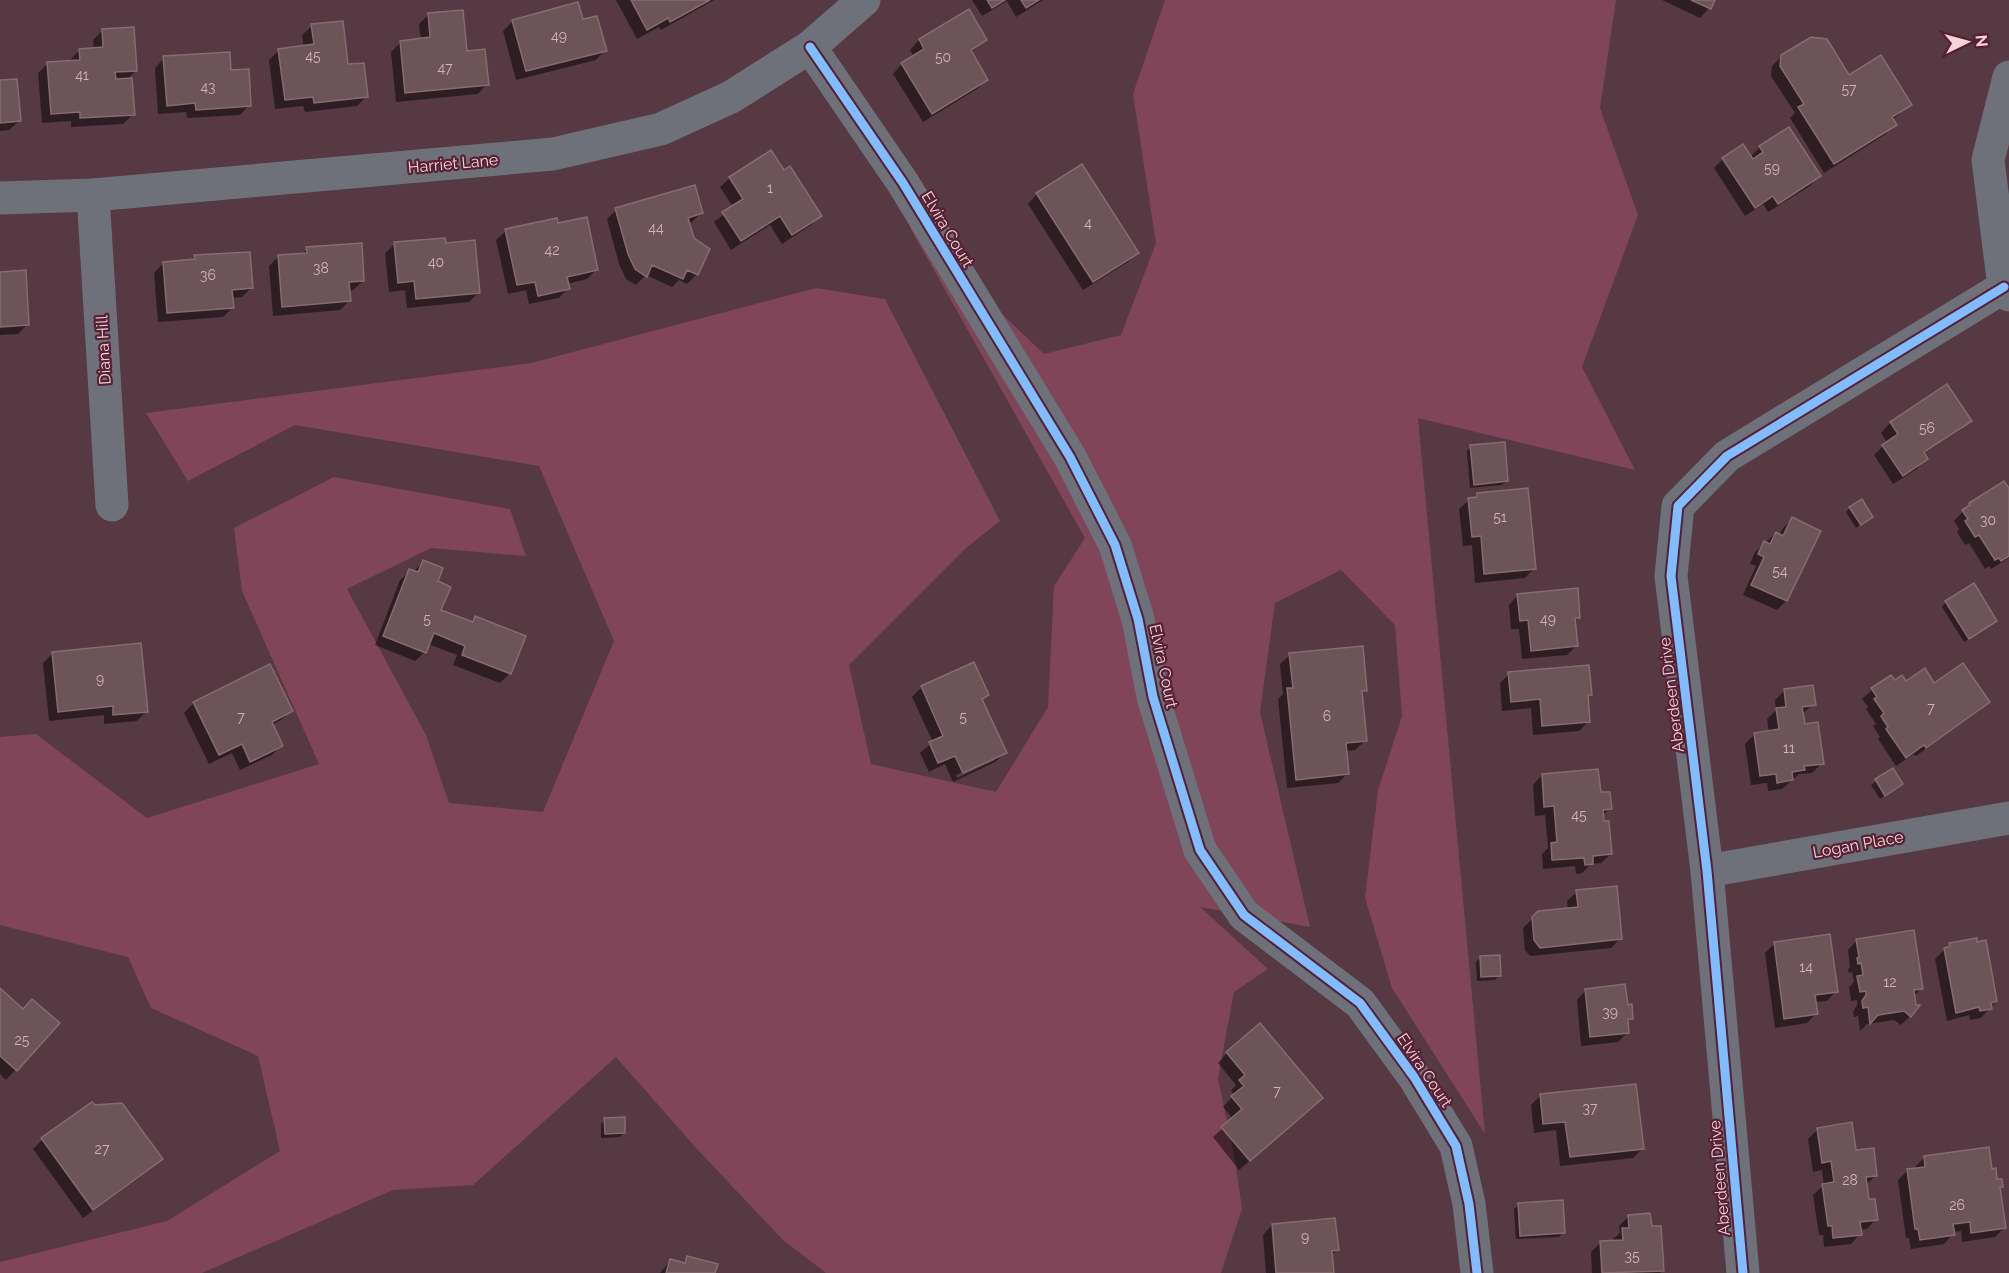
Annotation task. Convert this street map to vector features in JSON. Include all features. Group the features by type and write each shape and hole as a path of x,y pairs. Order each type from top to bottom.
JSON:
{"street":[{"name":"Harriet Lane","path":"0,198 93,195 554,154 661,129 731,97 810,47 864,0"},
{"name":"Elvira Court","path":"810,47 903,183 1070,457 1115,545 1138,619 1154,696 1200,850 1244,915 1360,1003 1414,1077 1456,1146 1469,1204 1477,1273"},
{"path":"2007,291 1988,160 2009,77"},
{"name":"Diana Hill","path":"93,195 112,505"},
{"name":"Aberdeen Drive","path":"1743,1273 1707,871 1671,576 1678,506 1727,456 2007,291"},
{"name":"Logan Place","path":"1707,871 2009,818"}],"shaded area":[{"path":"1165,0 1616,0 1600,108 1638,215 1582,367 1635,470 1418,418 1485,1134 1392,988 1365,898 1378,790 1402,716 1395,625 1341,570 1275,603 1260,712 1310,927 1200,907 1268,969 1234,992 1218,1078 1235,1160 1242,1209 1221,1273 826,1273 783,1240 696,1148 616,1057 473,1185 393,1190 202,1273 0,1273 0,1262 167,1221 280,1151 258,1056 151,1008 128,957 0,925 0,737 36,734 147,818 319,764 242,591 234,528 334,477 510,509 526,556 431,548 347,589 426,735 449,803 543,812 614,641 539,466 295,425 188,481 146,413 531,363 816,288 885,299 1000,521 966,548 849,665 871,764 996,792 1048,707 1054,586 1085,538 909,226 1044,354 1121,335 1156,243 1133,94"}],"building":[{"path":"631,0 710,0 670,22 668,18 647,30"},
{"path":"987,0 1005,0 992,8"},
{"path":"1021,0 1039,0 1026,8"},
{"path":"1691,0 1715,0 1711,9"},
{"path":"578,2 583,19 597,16 607,51 526,71 512,20"},
{"path":"969,9 987,40 971,50 988,80 932,114 901,63 924,49 919,39"},
{"path":"463,10 467,51 485,49 489,85 405,93 400,41 430,37 428,13"},
{"path":"343,21 348,64 364,63 368,97 314,103 313,97 285,100 278,49 314,44 311,24"},
{"path":"134,27 137,71 115,72 116,79 132,78 135,115 80,118 80,112 51,114 47,62 80,60 79,49 103,47 102,29"},
{"path":"1811,37 1827,39 1849,75 1881,55 1912,105 1892,117 1897,125 1834,164 1798,107 1804,104 1780,66 1781,55"},
{"path":"230,52 231,70 249,69 251,106 196,110 195,103 167,106 163,56"},
{"path":"17,79 21,121 0,123 0,80"},
{"path":"1789,127 1821,176 1778,204 1773,196 1755,208 1722,158 1743,144 1753,159 1763,152 1759,146"},
{"path":"771,150 784,170 790,166 822,216 792,235 780,216 741,241 722,212 743,199 729,177"},
{"path":"1082,164 1139,253 1093,282 1036,193"},
{"path":"695,185 703,213 688,218 694,238 710,249 698,275 687,270 683,279 652,265 647,277 635,269 628,254 615,208"},
{"path":"587,217 598,270 567,277 570,289 538,296 535,282 517,285 505,229 557,218 558,223"},
{"path":"445,238 446,243 475,240 480,293 416,299 414,281 398,283 394,242"},
{"path":"362,243 364,281 349,282 351,301 282,307 278,255 307,253 306,247"},
{"path":"250,252 253,288 232,290 234,308 167,313 163,262 195,259 194,255"},
{"path":"26,270 29,325 0,327 0,272"},
{"path":"1947,384 1972,421 1924,452 1928,459 1903,476 1882,445 1898,434 1890,422"},
{"path":"1505,442 1508,481 1474,485 1470,445"},
{"path":"2004,481 2009,488 2009,556 2001,561 1999,558 1995,560 1979,535 1975,537 1965,521 1968,519 1962,510"},
{"path":"1528,488 1536,569 1484,574 1481,536 1472,537 1468,498 1477,497 1477,493"},
{"path":"1862,499 1873,517 1861,525 1849,507"},
{"path":"1792,517 1821,531 1787,601 1751,585 1764,557 1758,554 1764,541 1770,544 1776,532 1783,536"},
{"path":"423,560 443,568 438,581 451,587 441,610 473,622 475,616 526,636 511,674 462,655 465,646 434,633 426,653 383,636 409,569 418,572"},
{"path":"1974,583 1997,621 1969,639 1945,601"},
{"path":"1578,588 1580,618 1575,618 1578,646 1531,651 1528,620 1520,621 1517,594"},
{"path":"141,643 148,712 113,715 113,706 58,712 52,652"},
{"path":"1363,646 1367,691 1362,691 1367,741 1346,743 1349,774 1296,780 1287,688 1293,688 1289,653"},
{"path":"974,662 989,695 982,699 1007,753 963,773 955,756 938,763 929,742 943,736 921,686"},
{"path":"1963,663 1990,702 1926,748 1924,745 1906,758 1886,729 1888,727 1881,716 1884,713 1874,699 1877,697 1871,688 1891,675 1895,680 1902,675 1906,681 1925,668 1934,683"},
{"path":"270,664 293,711 272,722 283,746 250,762 242,744 219,755 193,702"},
{"path":"1589,665 1592,695 1588,695 1590,722 1542,726 1540,699 1511,702 1508,672"},
{"path":"1813,685 1816,705 1802,707 1805,724 1818,722 1824,764 1804,766 1805,770 1792,772 1793,780 1777,783 1776,774 1760,776 1754,733 1779,729 1776,708 1786,707 1784,689"},
{"path":"1893,768 1903,784 1885,796 1875,779"},
{"path":"1598,769 1601,792 1610,792 1612,809 1603,810 1604,821 1609,821 1612,854 1593,856 1593,864 1585,865 1584,858 1552,860 1551,843 1557,842 1554,806 1544,807 1542,774"},
{"path":"1617,886 1622,939 1540,948 1534,940 1532,917 1538,911 1578,907 1576,890"},
{"path":"1914,930 1923,989 1914,990 1916,1005 1920,1005 1911,1017 1904,1011 1878,1015 1870,1024 1868,1007 1863,1008 1862,1001 1866,991 1860,992 1857,976 1863,975 1861,963 1858,964 1856,939"},
{"path":"1830,934 1838,992 1815,995 1818,1014 1784,1019 1774,942"},
{"path":"1977,938 1977,942 1986,940 1997,1001 1991,1003 1992,1009 1980,1011 1979,1007 1956,1013 1944,948 1950,946 1949,943"},
{"path":"1500,955 1501,976 1481,977 1480,956"},
{"path":"1625,984 1628,1005 1632,1004 1633,1019 1628,1019 1629,1033 1590,1037 1585,989"},
{"path":"0,988 23,1009 32,999 60,1023 17,1071 0,1056"},
{"path":"1260,1023 1323,1098 1250,1161 1221,1127 1242,1109 1231,1096 1244,1086 1239,1080 1245,1075 1226,1052"},
{"path":"1636,1084 1644,1149 1570,1157 1565,1122 1543,1124 1540,1094"},
{"path":"92,1102 95,1105 122,1103 163,1159 93,1210 41,1138"},
{"path":"625,1117 625,1133 605,1134 604,1118"},
{"path":"1852,1122 1856,1150 1874,1148 1877,1176 1866,1177 1869,1199 1875,1199 1878,1220 1860,1222 1862,1235 1833,1238 1832,1226 1828,1226 1822,1184 1834,1182 1831,1161 1822,1163 1817,1128"},
{"path":"1989,1147 1992,1169 1996,1168 1997,1179 2002,1179 2003,1187 2000,1187 2006,1228 1971,1233 1970,1222 1953,1224 1955,1235 1920,1240 1918,1229 1915,1229 1907,1169 1925,1167 1924,1156"},
{"path":"1563,1200 1565,1233 1520,1236 1518,1203"},
{"path":"1650,1213 1652,1226 1661,1226 1664,1271 1602,1273 1600,1241 1623,1240 1622,1228 1629,1228 1628,1215"},
{"path":"1335,1218 1339,1250 1332,1251 1334,1273 1276,1273 1272,1224"},
{"path":"687,1256 718,1264 715,1273 666,1273 670,1259 685,1263"}],"cycle path":[{"path":"810,47 903,183 1070,457 1115,545 1138,619 1153,697 1200,850 1244,915 1360,1003 1414,1077 1456,1146 1469,1204 1477,1273"},
{"path":"1743,1273 1707,871 1671,576 1678,506 1727,456 2004,287"}]}
